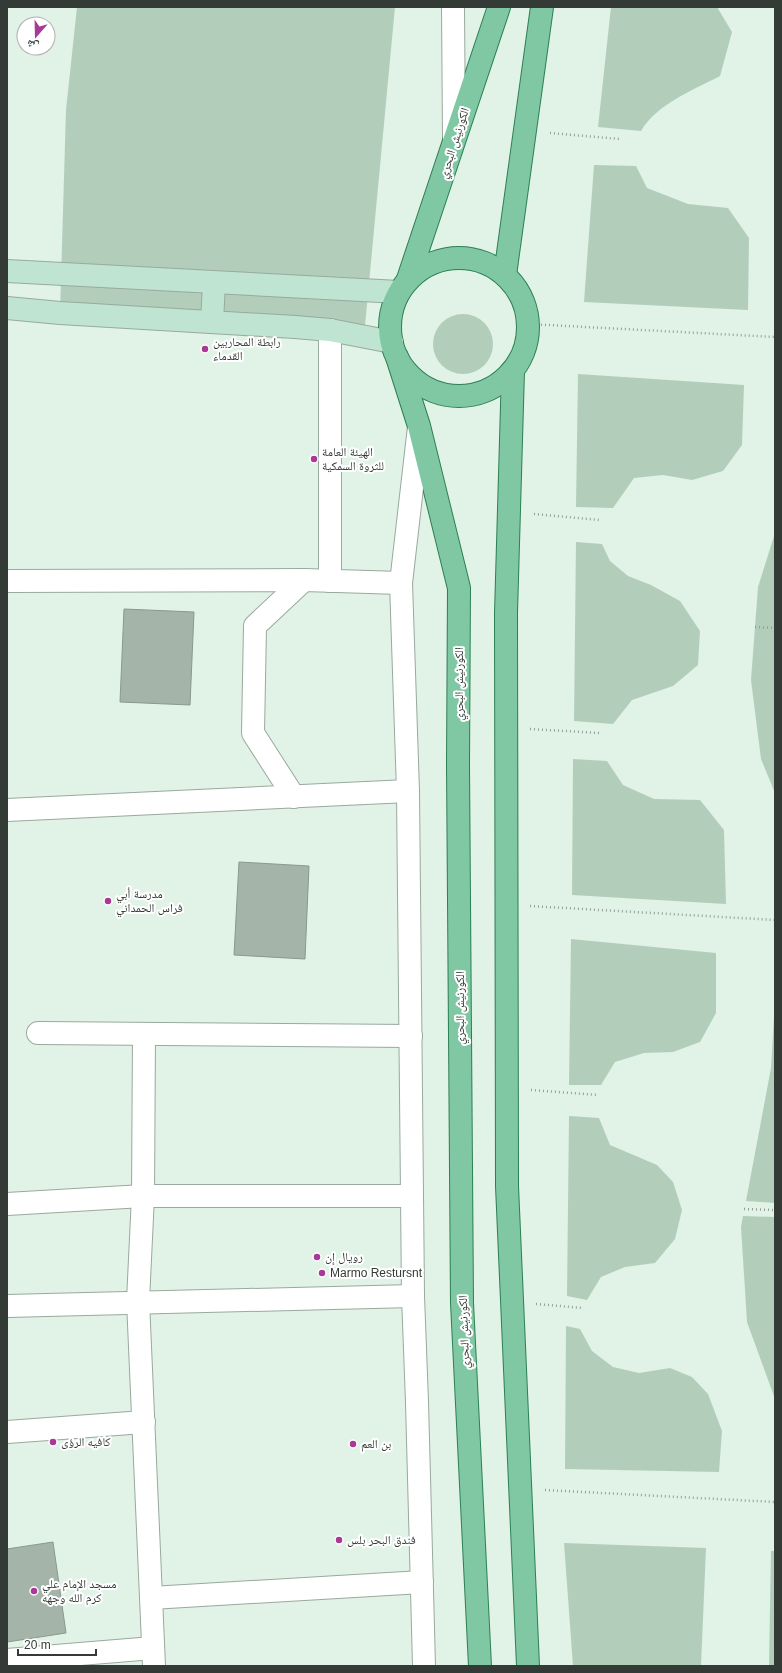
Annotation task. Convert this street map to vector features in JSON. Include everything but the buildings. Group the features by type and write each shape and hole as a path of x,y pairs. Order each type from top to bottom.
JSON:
{"main road":[{"name":"الكورنيش البحري","path":"404,286 454,145 499,7"},
{"path":"505,275 542,7"},
{"path":"467,258 488,264 505,275 518,289 526,306 529,324 528,341 522,357 513,371 500,383 485,391 469,396 451,396 434,392 419,383 406,372 394,350 390,325 392,308 404,286 425,266 445,259 467,258"},
{"path":"7,271 214,283 404,286"},
{"path":"212,322 214,283"},
{"path":"7,308 60,313 330,330 394,350"},
{"name":"الكورنيش البحري","path":"394,350 419,426 459,588 458,766 462,1303 480,1666"},
{"path":"513,371 506,613 506,1186 528,1666"}],"street":[{"path":"453,7 454,145"},
{"path":"330,330 330,581"},
{"path":"419,426 401,583 408,791 413,1296 424,1666"},
{"path":"294,797 253,733 255,626 304,580"},
{"path":"7,581 304,580 401,583"},
{"path":"7,810 408,791"},
{"path":"38,1033 410,1036"},
{"path":"7,1660 153,1657 138,1301 144,1196 144,1034"},
{"path":"7,1204 144,1196 412,1196"},
{"path":"7,1306 138,1301 413,1296"},
{"path":"7,1432 144,1422"},
{"path":"151,1598 422,1582"}],"path":[{"path":"525,132 620,139"},
{"path":"529,324 775,337"},
{"path":"509,511 600,520"},
{"path":"755,627 775,628"},
{"path":"506,728 600,733"},
{"path":"506,905 775,920"},
{"path":"506,1088 598,1095"},
{"path":"744,1209 775,1210"},
{"path":"512,1302 583,1308"},
{"path":"520,1489 775,1502"}],"green space":[{"path":"77,7 395,7 364,336 60,313 66,110"},
{"path":"611,7 717,7 732,32 720,76 687,92 666,105 648,121 641,131 598,127"},
{"path":"594,165 636,166 647,188 688,204 728,208 749,238 748,310 584,302"},
{"path":"457,314 469,314 480,319 488,327 493,338 491,356 480,369 469,374 457,374 446,369 438,361 433,350 433,338 438,327 446,319"},
{"path":"578,374 744,385 742,445 723,471 692,480 663,475 634,478 613,508 576,507"},
{"path":"775,533 775,793 761,759 751,680 758,587"},
{"path":"576,542 602,544 610,561 628,576 651,585 680,601 700,631 698,665 673,686 632,700 613,724 574,721"},
{"path":"573,759 607,761 623,785 654,799 700,800 724,830 726,904 572,895"},
{"path":"571,939 716,953 716,1013 700,1042 673,1052 644,1053 615,1062 601,1085 569,1085"},
{"path":"775,999 775,1203 746,1201 771,1068"},
{"path":"569,1116 599,1118 610,1145 657,1165 673,1182 682,1210 675,1239 655,1263 625,1267 601,1277 587,1300 567,1296"},
{"path":"743,1216 774,1217 775,1399 747,1322 741,1227"},
{"path":"566,1326 580,1329 592,1351 613,1367 639,1373 670,1368 692,1377 708,1394 722,1431 719,1472 565,1469"},
{"path":"564,1543 706,1548 701,1666 573,1666"},
{"path":"771,1551 775,1551 775,1666 769,1666"}],"place":[{"name":"رابطة المحاربين القدماء","path":"205,349"},
{"name":"الهيئة العامة للثروة السمكية","path":"314,459"},
{"name":"مدرسة أبي فراس الحمداني","path":"108,901"},
{"name":"رويال إن","path":"317,1257"},
{"name":"Marmo Restursnt","path":"322,1273"},
{"name":"كافيه الرؤى","path":"53,1442"},
{"name":"بن العم","path":"353,1444"},
{"name":"فندق البحر بلس","path":"339,1540"},
{"name":"مسجد الإمام علي كرم الله وجهه","path":"34,1591"}]}
